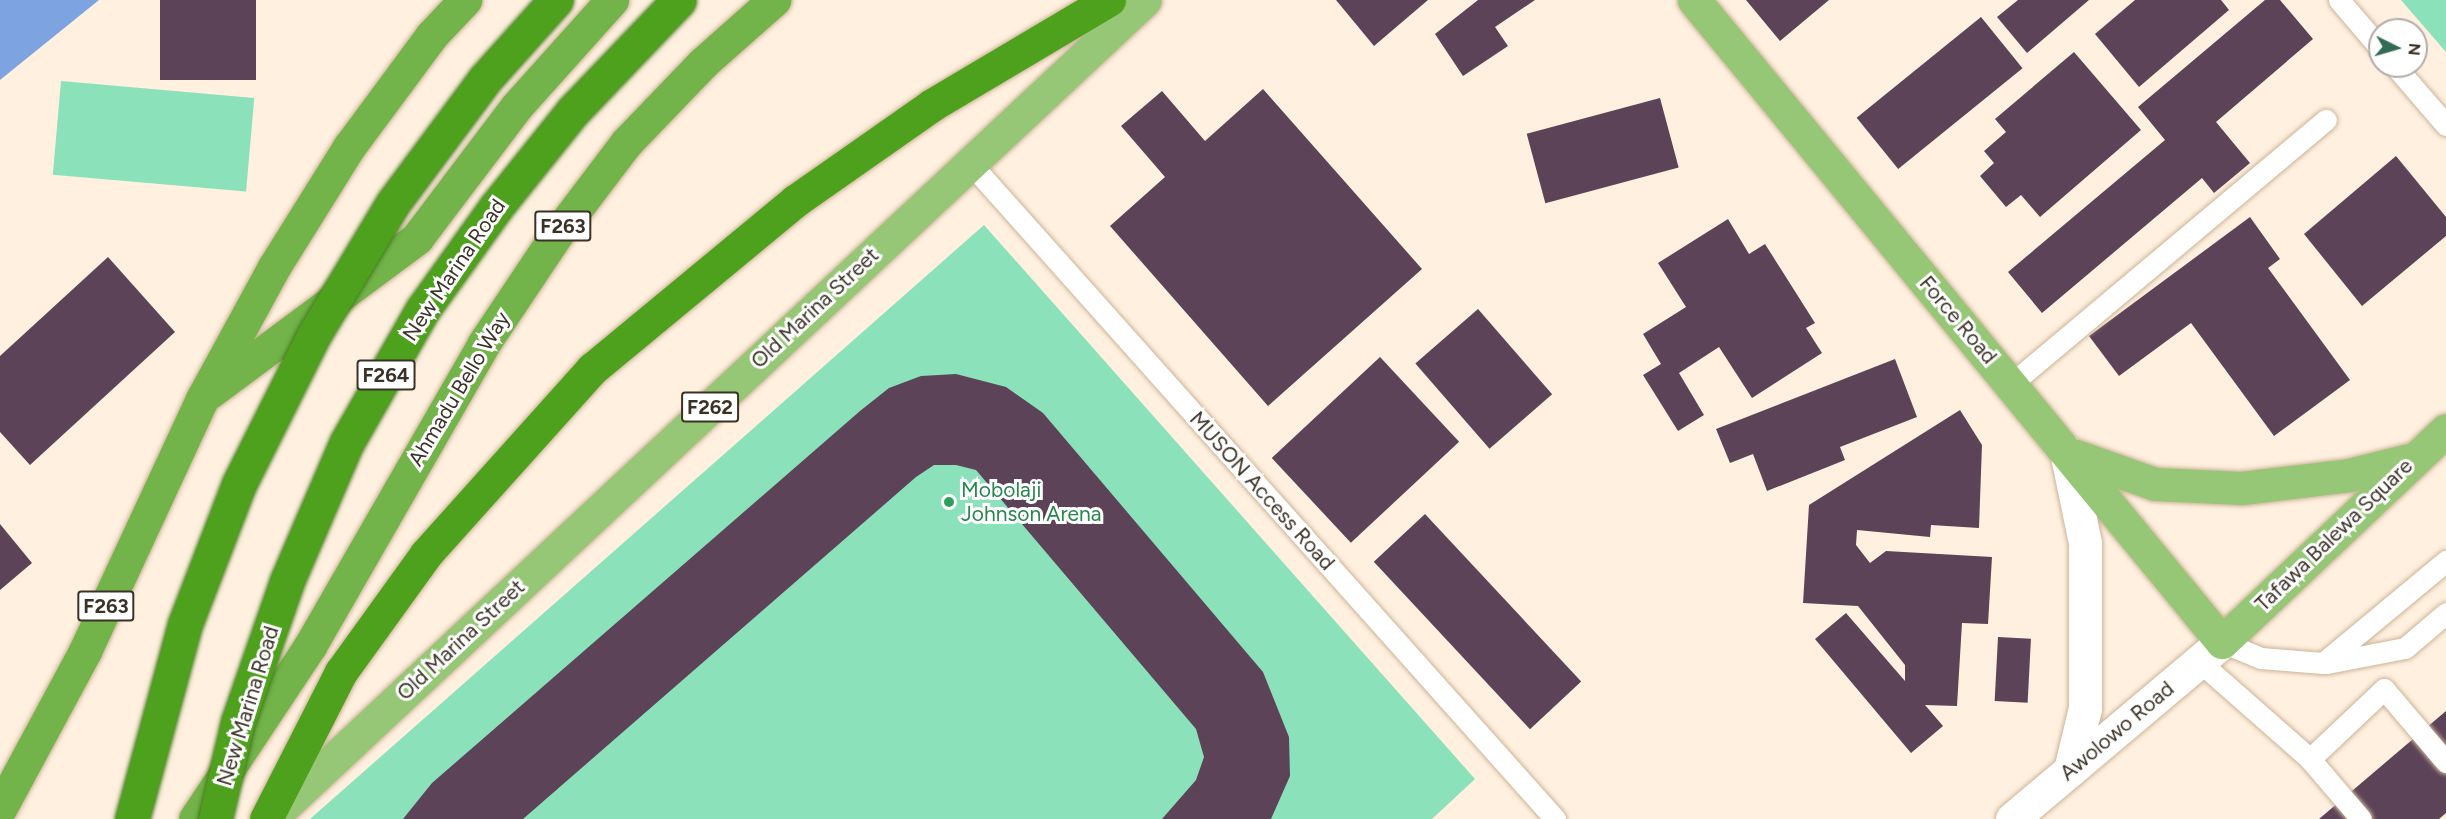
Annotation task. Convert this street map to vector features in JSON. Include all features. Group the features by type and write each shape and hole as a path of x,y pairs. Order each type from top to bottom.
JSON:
{"highway":[{"name":"F263","path":"0,809 86,651 202,399 348,147 431,36 465,0"},
{"path":"132,819 185,624 239,484 313,336 393,203 485,79 556,0"},
{"path":"202,399 417,238 516,107 612,0"},
{"name":"New Marina Road","path":"215,819 238,722 287,581 359,422 423,309 496,207 573,111 679,0"},
{"name":"Ahmadu Bello Way","path":"195,819 310,646 484,343 626,143 704,62 774,0"},
{"path":"271,818 340,672 426,554 513,453 592,369 682,289 795,201 932,105 1109,0"}],"main road":[{"name":"Old Marina Street","path":"271,818 1145,0"},
{"name":"Force Road","path":"1694,0 2066,451 2211,652"},
{"name":"Tafawa Balewa Square","path":"2211,652 2446,430"},
{"path":"2066,451 2155,484 2242,488 2349,475 2414,458"},
{"path":"2066,451 2085,555 2085,708 2070,770"},
{"name":"Awolowo Road","path":"2012,819 2211,652"}],"lane":[{"path":"2339,0 2368,34"},
{"path":"2406,78 2446,125"},
{"path":"2011,384 2326,120"},
{"name":"MUSON Access Road","path":"970,163 1555,819"},
{"path":"2323,663 2446,561"},
{"path":"2211,652 2323,663 2405,648 2446,613"},
{"path":"2211,652 2310,759 2361,819"},
{"path":"2310,759 2384,689 2446,762"}],"green space":[{"path":"2401,0 2446,0 2446,52 2428,31 2428,18 2417,18"},
{"path":"61,81 254,98 246,192 53,175"},
{"name":"Mobolaji Johnson Arena","path":"984,225 1475,779 1432,819 310,819"}],"water":[{"path":"0,0 99,0 0,80"}],"building":[{"path":"160,0 256,0 256,80 160,80"},
{"path":"1336,0 1428,0 1374,46"},
{"path":"1478,0 1535,0 1495,27 1508,46 1463,76 1435,34"},
{"path":"1746,0 1829,0 1780,41"},
{"path":"2018,0 2089,0 2027,53 1997,17"},
{"path":"2135,0 2221,0 2229,10 2139,87 2095,34"},
{"path":"2265,0 2280,0 2313,39 2216,122 2250,163 2214,193 2202,178 2042,313 2008,272 2165,140 2138,107"},
{"path":"1981,17 2023,68 1898,169 1857,118"},
{"path":"2074,52 2141,130 2040,217 2021,195 2006,207 1980,176 1994,163 1984,151 2006,132 1995,119"},
{"path":"1263,89 1422,269 1268,406 1110,226 1165,177 1121,126 1162,91 1205,141"},
{"path":"1660,98 1679,168 1545,203 1527,134"},
{"path":"2396,156 2446,217 2446,236 2362,306 2304,234"},
{"path":"2250,217 2280,259 2268,268 2350,380 2274,436 2191,323 2119,376 2089,336"},
{"path":"1728,219 1749,254 1765,244 1815,323 1806,328 1822,353 1752,398 1719,347 1679,373 1704,415 1678,431 1643,375 1661,364 1643,334 1686,307 1658,263"},
{"path":"108,257 175,332 30,465 0,432 0,356"},
{"path":"1478,309 1552,394 1489,449 1415,363"},
{"path":"1380,357 1459,442 1351,543 1272,458"},
{"path":"1895,359 1917,417 1840,447 1845,460 1767,491 1753,454 1730,463 1716,429"},
{"path":"956,374 1006,387 1043,413 1263,672 1289,737 1290,776 1271,819 1162,819 1196,780 1204,757 1196,729 976,470 956,465 934,465 916,477 523,819 403,819 432,783 860,411 889,388 921,376"},
{"path":"1960,410 1982,445 1979,528 1931,525 1930,537 1857,530 1856,545 1870,563 1886,551 1992,557 1988,624 1962,623 1957,706 1925,705 1943,726 1911,753 1815,639 1846,613 1905,681 1905,665 1858,606 1803,603 1809,505"},
{"path":"1425,514 1581,681 1530,729 1374,562"},
{"path":"0,524 32,563 0,590"},
{"path":"1998,637 2031,639 2028,703 1995,701"},
{"path":"2446,711 2446,813 2439,819 2319,819"}],"place":[{"name":"Mobolaji Johnson Arena","path":"949,502"}]}
